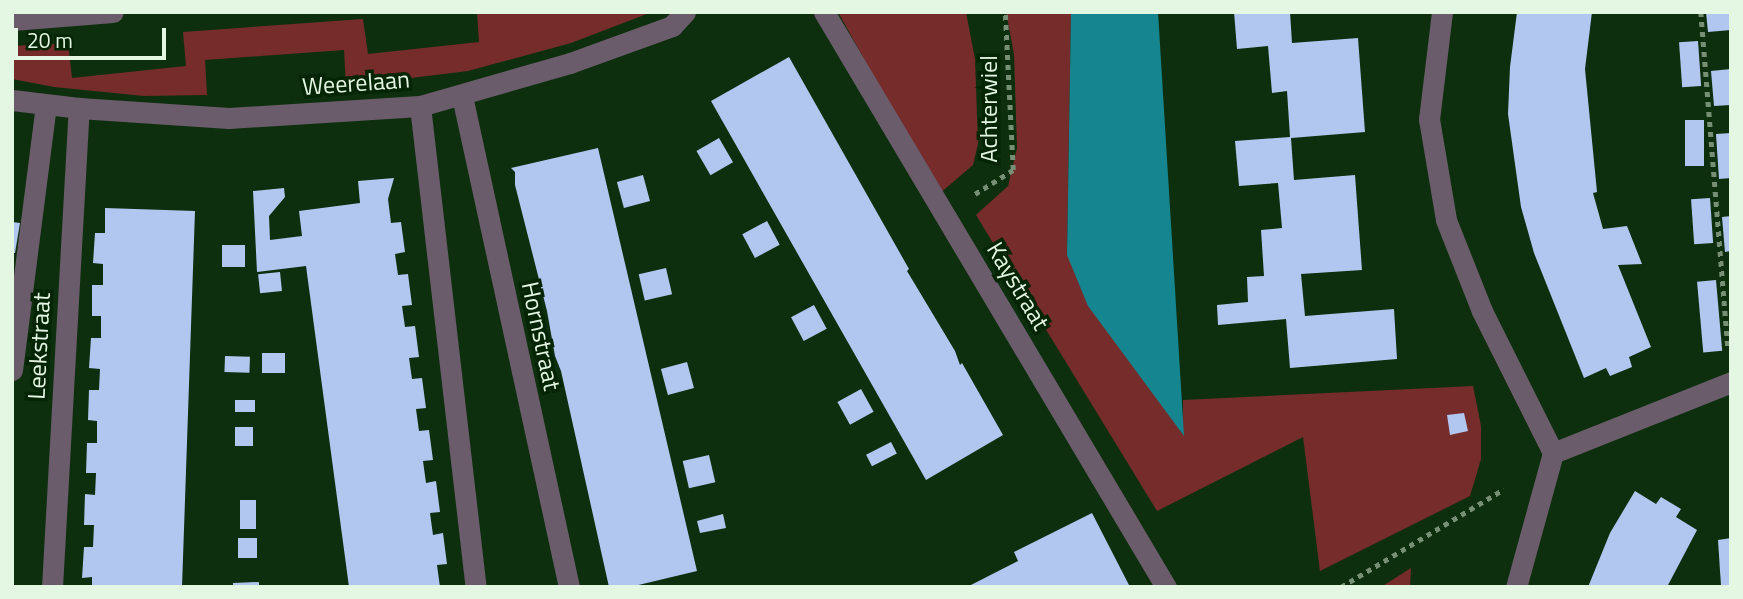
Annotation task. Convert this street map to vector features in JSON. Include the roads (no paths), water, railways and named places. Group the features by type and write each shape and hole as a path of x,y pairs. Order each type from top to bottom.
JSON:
{"street":[{"path":"12,20 113,12"},
{"name":"Weerelaan","path":"12,100 79,108 229,118 420,106 570,63 673,26 685,12"},
{"name":"Kaystraat","path":"824,12 1166,587"},
{"path":"1442,12 1429,119 1446,220 1482,311 1553,453 1516,587"},
{"name":"Hornstraat","path":"462,96 569,587"},
{"name":"Leekstraat","path":"12,370 46,105"},
{"path":"420,106 476,587"},
{"name":"Leekstraat","path":"52,587 79,108"},
{"path":"1553,453 1731,382"}],"water":[{"path":"1071,12 1158,12 1184,436 1088,306 1067,255"}]}
